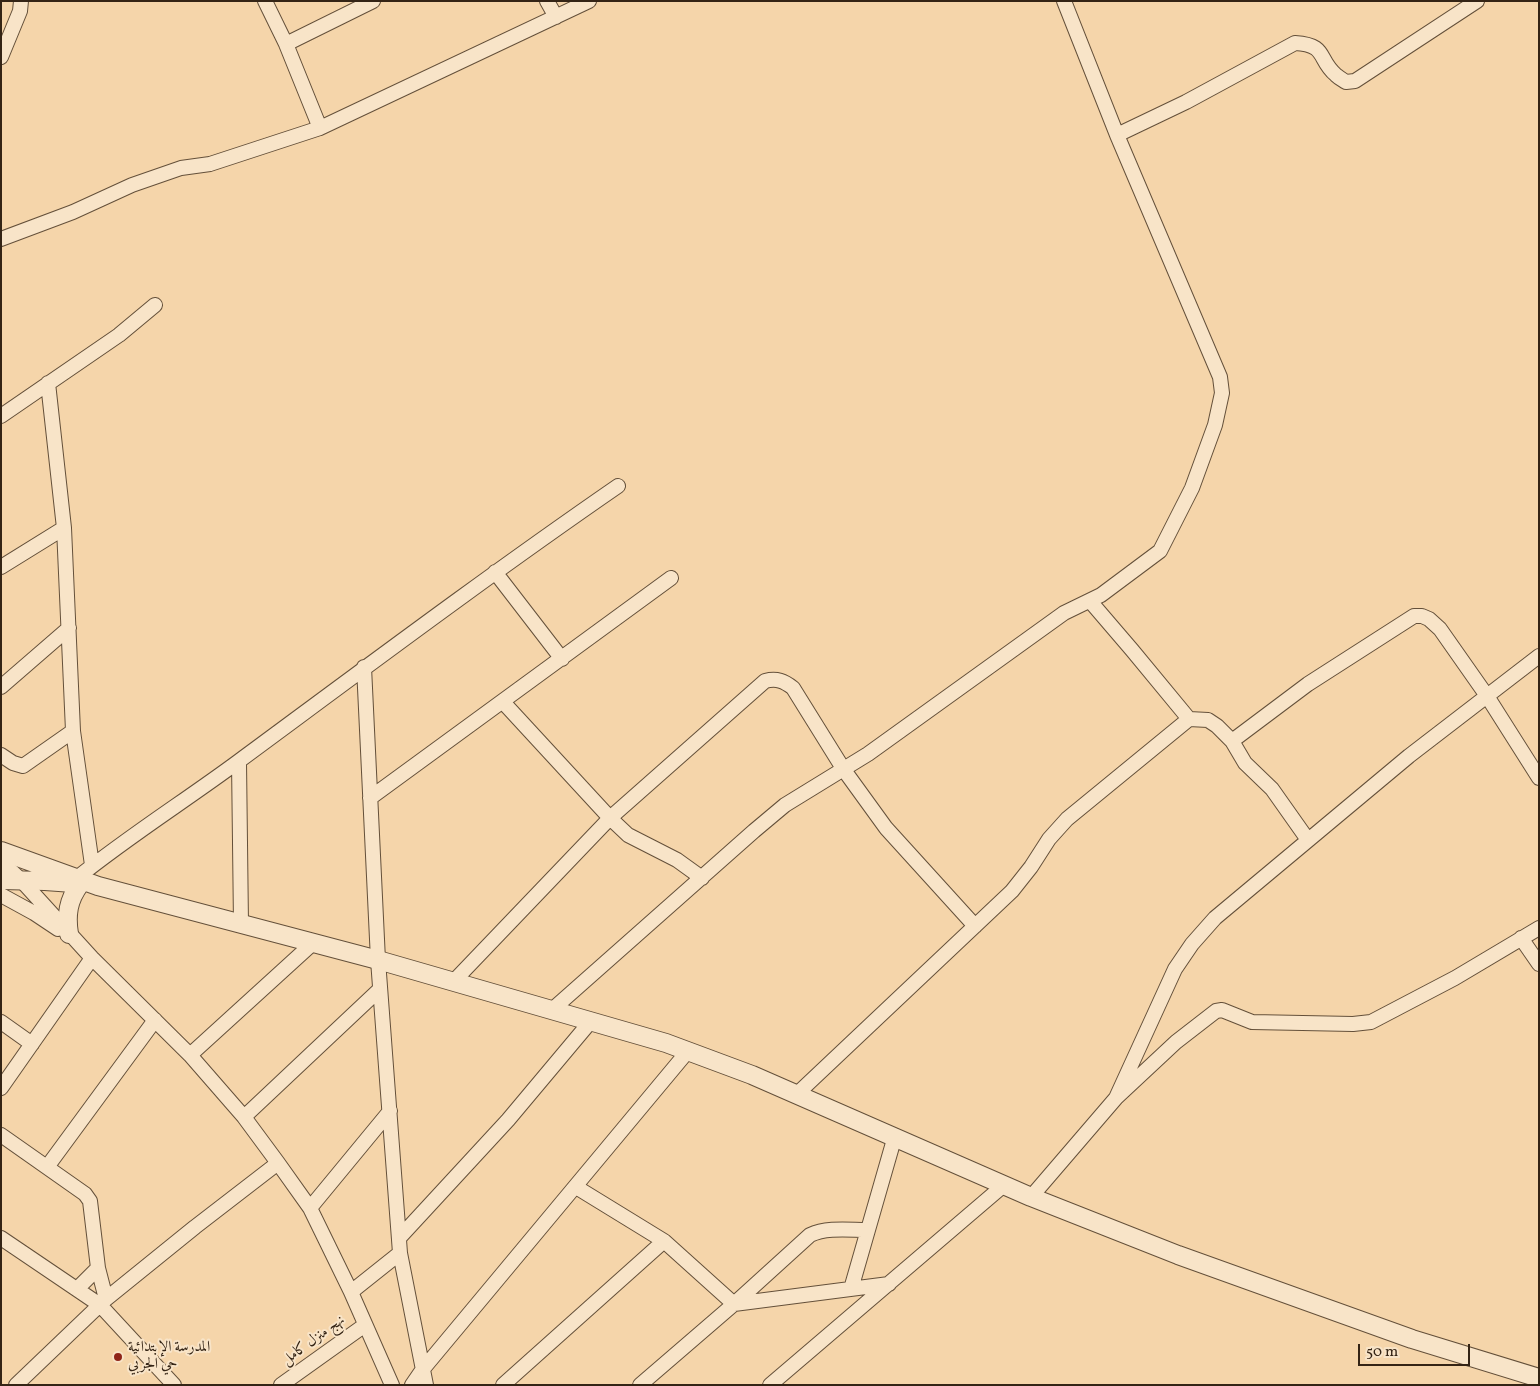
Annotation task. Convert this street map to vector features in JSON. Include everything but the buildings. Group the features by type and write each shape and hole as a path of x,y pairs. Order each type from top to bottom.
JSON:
{"street":[{"path":"1,57 20,11 20,1"},
{"path":"265,1 286,44 320,128"},
{"path":"286,44 373,1"},
{"path":"547,1 556,17"},
{"path":"1,239 73,212 132,185 181,168 210,164 320,128 589,1"},
{"path":"553,1009 785,805 844,770 1064,613 1101,595 1154,556 1166,542 1192,488 1215,425 1222,393 1220,377 1117,136 1064,1"},
{"path":"1117,136 1186,102 1295,43 1308,44 1318,48 1335,75 1346,82 1355,81 1477,1"},
{"path":"1,416 118,335 155,305"},
{"path":"48,383 64,528 73,731 92,865"},
{"path":"72,937 67,920 68,909 77,882 92,865 115,847 239,762 495,572 618,486"},
{"path":"1,567 64,528"},
{"path":"495,572 562,659"},
{"path":"370,798 670,578"},
{"path":"1090,601 1189,719"},
{"path":"1232,741 1308,684 1414,616 1422,616 1429,619 1440,630 1487,696 1539,778"},
{"path":"1,687 68,628"},
{"path":"1116,1098 1172,976 1192,944 1215,918 1409,756 1539,656"},
{"path":"364,668 378,960 400,1253 426,1385"},
{"path":"454,981 610,818 765,681 772,679 786,682 793,688 844,770 886,828 975,926"},
{"path":"503,702 628,835 677,860 702,878"},
{"path":"797,1094 1012,891 1031,868 1049,839 1067,819 1189,719 1208,720 1232,741 1245,763 1272,790 1308,840"},
{"path":"1,755 13,763 23,766 73,731"},
{"path":"239,762 241,924"},
{"path":"1,851 77,882"},
{"path":"1,861 21,880 92,958 190,1055 244,1117 310,1208 352,1292 392,1385"},
{"path":"1,880 77,882 98,886 454,981 553,1009 688,1051 797,1094 1031,1197 1178,1255 1412,1339 1539,1378"},
{"path":"1,895 72,937"},
{"path":"1031,1197 1116,1098 1176,1042 1216,1011 1222,1010 1252,1022 1353,1024 1371,1022 1446,982 1539,928"},
{"path":"1521,938 1539,964"},
{"path":"190,1055 314,943"},
{"path":"1,1088 92,958"},
{"path":"244,1117 380,989"},
{"path":"47,1166 155,1020"},
{"path":"400,1237 508,1120 591,1021"},
{"path":"1,1022 32,1044"},
{"path":"412,1385 423,1369 688,1051"},
{"path":"310,1208 390,1111"},
{"path":"1,1135 85,1194 90,1201 103,1302"},
{"path":"851,1289 895,1136"},
{"path":"16,1385 103,1302 195,1227 278,1163"},
{"path":"770,1385 1004,1185"},
{"path":"576,1187 664,1241 734,1304 889,1284"},
{"path":"640,1385 810,1235 826,1230 867,1230"},
{"path":"1,1238 77,1289 103,1302 174,1385"},
{"path":"503,1385 664,1241"},
{"path":"352,1292 400,1253"},
{"path":"77,1289 98,1268"},
{"name":"نهج منزل كامل","path":"281,1385 365,1324"}],"place":[{"name":"المدرسة الإبتدائية حي الجربي","path":"118,1357"}]}
